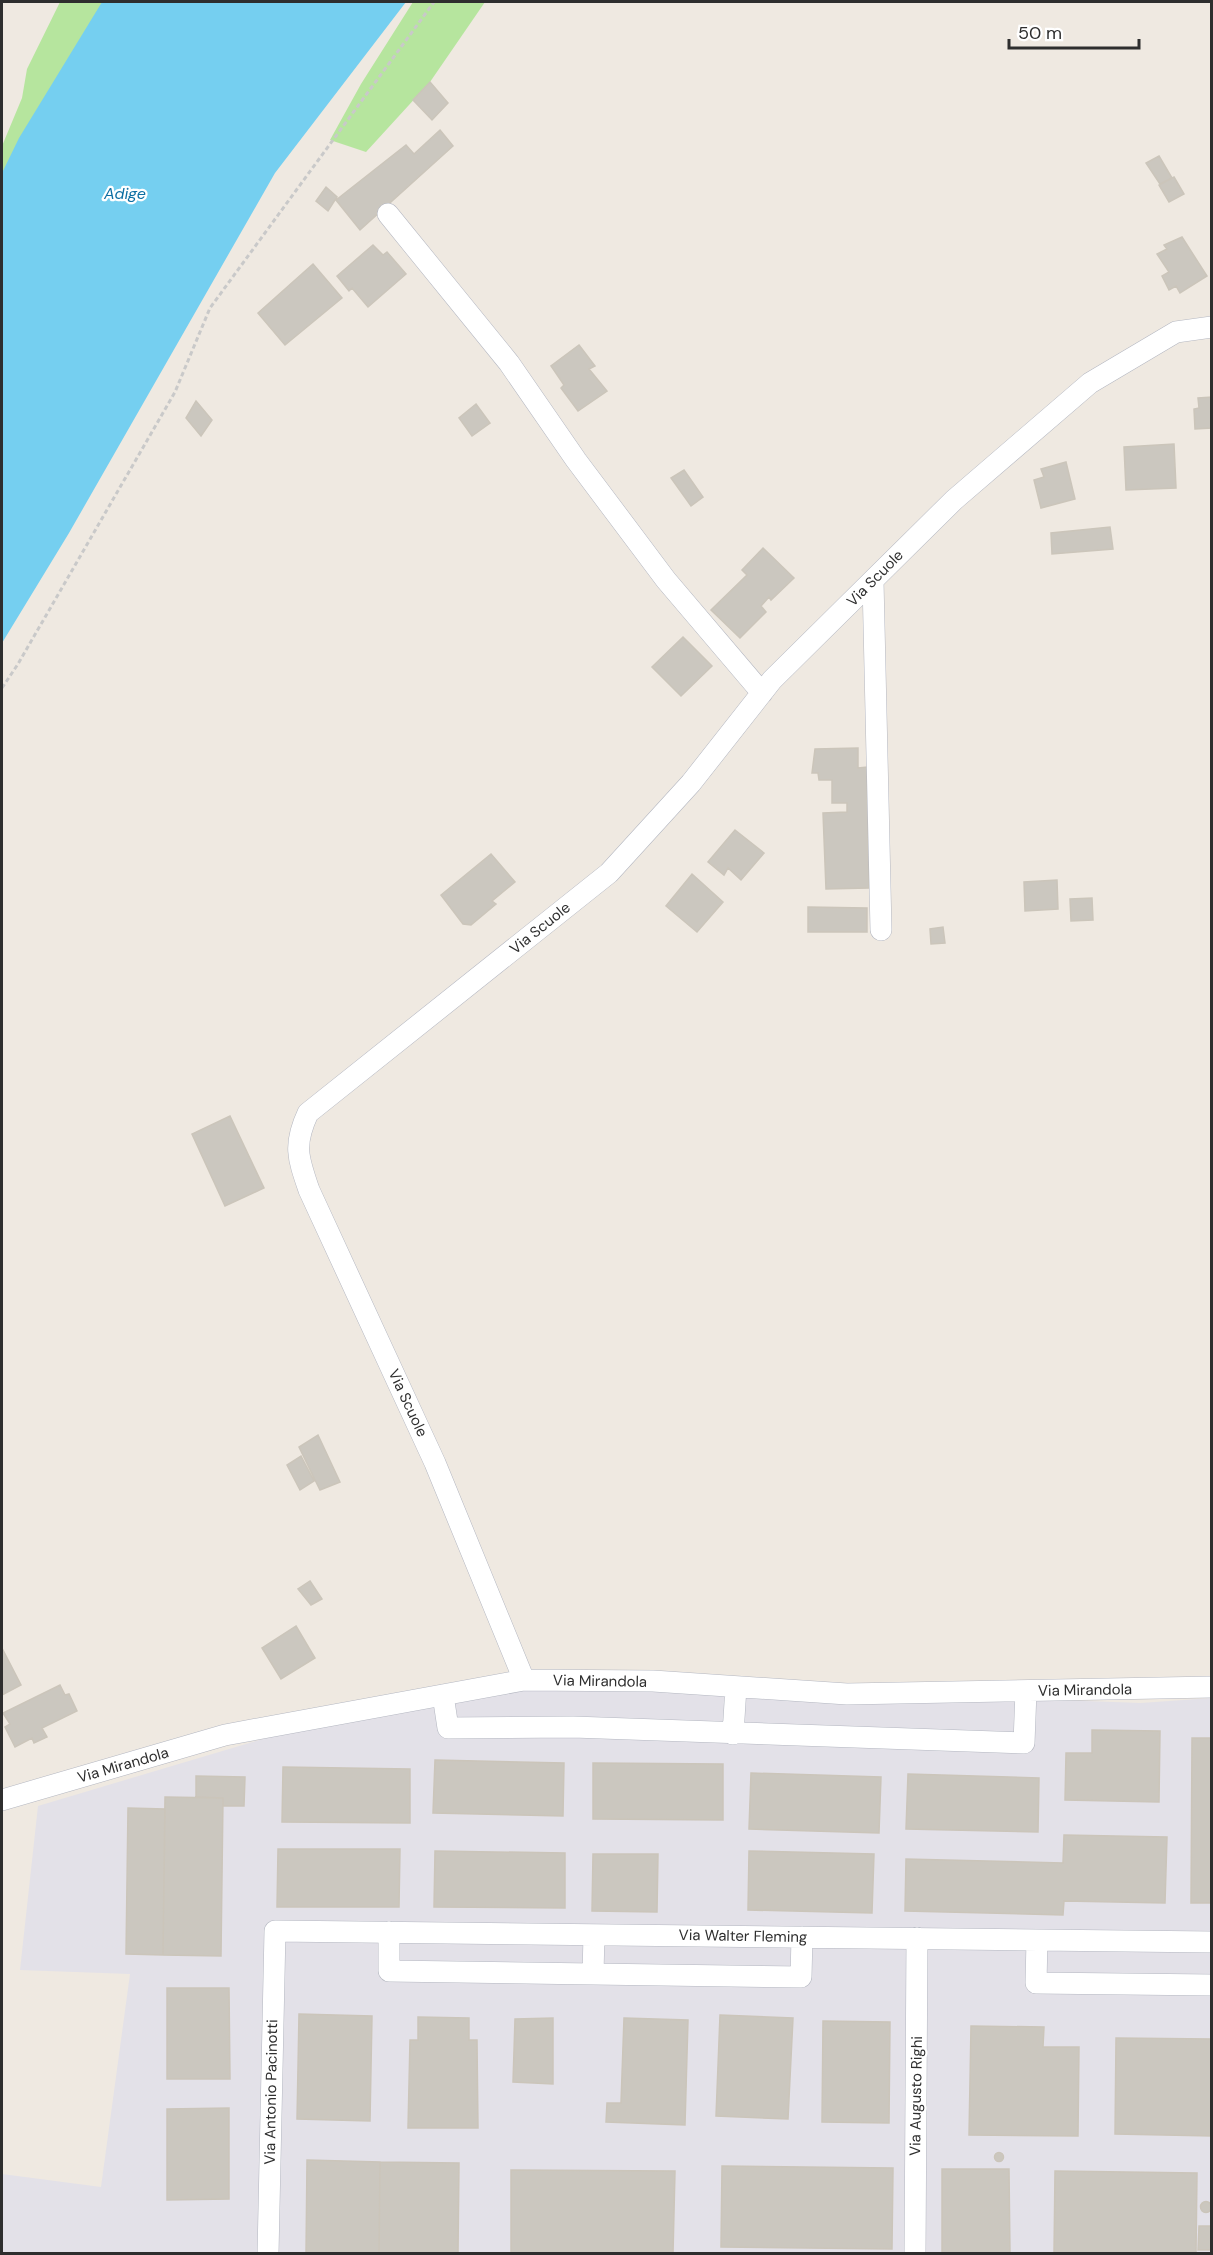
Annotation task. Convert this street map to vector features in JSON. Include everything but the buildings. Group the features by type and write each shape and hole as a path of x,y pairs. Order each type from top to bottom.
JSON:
{"street":[{"path":"388,214 509,363 576,460 666,580 762,693"},
{"name":"Via Scuole","path":"524,1680 435,1463 309,1190 299,1161 299,1133 308,1113 609,873 691,783 772,680 954,500 1090,383 1176,332 1212,327"},
{"path":"873,581 881,930"},
{"name":"Via Mirandola","path":"2,1800 225,1735 524,1680 653,1681 848,1694 1212,1687"},
{"path":"733,1734 736,1687"},
{"path":"443,1695 448,1728 573,1727 1024,1743 1026,1691"},
{"name":"Via Walter Fleming","path":"275,1930 1212,1942"},
{"name":"Via Antonio Pacinotti","path":"268,2253 275,1930"},
{"path":"389,1932 389,1971 801,1977 802,1937"},
{"path":"593,1974 594,1935"},
{"name":"Via Augusto Righi","path":"915,2253 918,1938"},
{"path":"1037,1940 1036,1983 1212,1985"}],"path":[{"path":"2,688 175,392 210,308 434,2"}],"shaded area":[{"path":"573,1683 1141,1703 1211,1698 1211,2253 2,2254 2,2174 101,2187 130,1974 20,1970 38,1806 346,1714"}],"green space":[{"path":"60,2 141,2 2,231 2,146 22,98 27,69"},
{"path":"413,2 485,2 430,82 366,152 330,140 361,84"}],"water":[{"name":"Adige","path":"102,2 406,2 275,173 69,533 2,643 2,173 19,138"}]}
